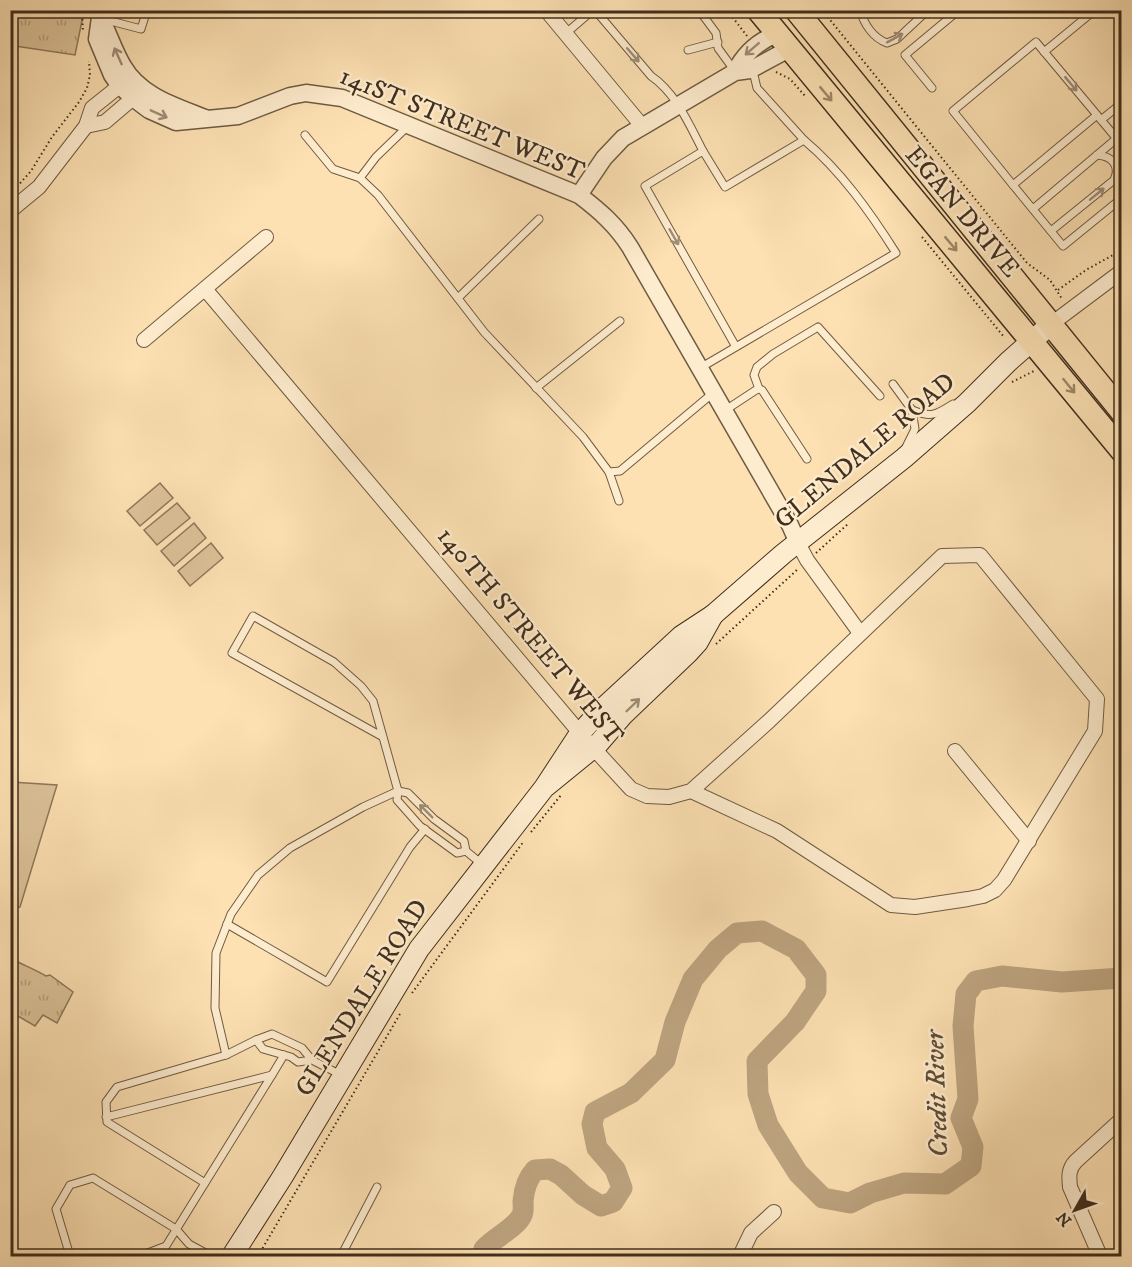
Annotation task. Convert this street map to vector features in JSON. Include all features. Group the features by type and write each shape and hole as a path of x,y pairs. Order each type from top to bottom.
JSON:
{"highway":[{"name":"EGAN DRIVE","path":"758,10 1122,451"},
{"path":"776,10 789,18 800,12"},
{"name":"EGAN DRIVE","path":"800,12 1122,412"},
{"path":"783,41 791,36 808,48 935,182"}],"main road":[{"name":"GLENDALE ROAD","path":"238,1253 419,949 544,788 586,740 622,716 688,653 698,642 713,615 885,473 1050,325"}],"street":[{"path":"546,10 643,127"},
{"name":"141ST STREET WEST","path":"101,15 97,39 112,75 125,81 138,94 158,99 206,118 222,119 238,116 290,96 306,93 342,98 579,195 610,219 621,232 798,543"},
{"path":"735,72 742,58 765,38 783,41"},
{"path":"579,195 613,146 735,72 759,65 783,41"},
{"path":"10,211 39,187 86,126 93,108 125,81"},
{"path":"86,126 105,122 138,94"},
{"path":"144,340 266,237"},
{"path":"1050,325 1122,271"},
{"name":"140TH STREET WEST","path":"205,289 586,740 631,789 647,796 669,797 691,791"},
{"path":"798,543 807,560 860,633"},
{"path":"980,555 1097,699 1095,731 1004,880 995,890 983,896 915,907 891,905 777,831 691,791 769,721 860,633 942,556 980,555"},
{"path":"955,750 1029,841"},
{"path":"1100,1257 1070,1187 1068,1176 1071,1166 1122,1119"},
{"path":"740,1257 751,1233 774,1212"}],"lane":[{"path":"101,15 141,29 147,10"},
{"path":"565,34 594,10 651,76 662,84 679,106 725,187 804,140"},
{"path":"699,10 716,33 718,48 735,72"},
{"path":"860,10 862,21 879,40 887,43 897,39 928,10"},
{"path":"932,88 905,55 959,10"},
{"path":"1044,52 1095,10"},
{"path":"688,50 718,42"},
{"path":"1033,209 1097,155 1119,142 1036,42 953,111 1063,246 1122,198"},
{"path":"700,368 896,253 848,185 757,88 759,65"},
{"path":"1013,185 1099,118 1122,103"},
{"path":"360,178 376,157 409,125"},
{"path":"305,135 333,169 360,178 378,195 484,332 583,437 609,472 619,501"},
{"path":"703,151 645,186 736,347"},
{"path":"1051,231 1114,180 1117,166 1106,156 1097,155"},
{"path":"458,298 539,219"},
{"path":"536,388 620,321"},
{"path":"807,459 759,388 754,375 757,367 773,354 818,327 880,396"},
{"path":"885,473 907,445 915,429 912,410 893,384"},
{"path":"912,410 926,416 933,415 986,384"},
{"path":"724,411 759,388"},
{"path":"609,472 620,471 714,392"},
{"path":"383,737 232,653 253,616 334,662 361,686 374,701 398,791 397,800 425,829 457,852 466,851"},
{"path":"226,1055 215,1008 216,953 231,914 258,874 290,848 363,807 398,791 408,794 434,819 464,841 466,851 483,865"},
{"path":"227,924 327,982 410,847 425,829"},
{"path":"205,1183 106,1122 106,1102 117,1088 226,1055 272,1034 302,1048 312,1060 343,1076"},
{"path":"256,1040 263,1049 298,1062 312,1060"},
{"path":"140,1257 166,1246 284,1055"},
{"path":"106,1117 272,1076"},
{"path":"70,1257 56,1209 70,1185 93,1178 176,1229 189,1244 211,1257"},
{"path":"340,1257 377,1187"}],"path":[{"path":"10,26 23,10"},
{"path":"82,10 84,40"},
{"path":"727,10 755,47"},
{"path":"822,10 1027,263 1050,280 1068,310"},
{"path":"23,202 14,191 31,171 87,88 90,75 89,57"},
{"path":"759,65 790,79 806,97"},
{"path":"917,231 1001,333"},
{"path":"1058,291 1086,270 1122,250"}],"green space":[{"path":"11,10 84,11 75,55 15,46 11,48"},
{"path":"160,483 173,498 140,526 127,511"},
{"path":"177,503 190,518 157,545 144,530"},
{"path":"194,523 206,538 174,566 161,551"},
{"path":"211,543 223,558 190,586 178,571"},
{"path":"11,782 57,785 20,907 11,910"},
{"path":"10,958 46,976 50,975 73,992 57,1023 43,1015 35,1026 11,1012"}],"waterway":[{"name":"Credit River","path":"488,1256 484,1249 515,1224 522,1215 525,1188 535,1170 550,1169 601,1206 613,1202 622,1188 615,1169 597,1148 592,1124 595,1112 631,1093 665,1060 675,1022 693,979 718,949 737,933 762,931 796,949 816,975 816,991 795,1022 757,1061 758,1094 768,1125 798,1173 823,1198 850,1203 870,1193 904,1183 945,1184 971,1166 973,1147 961,1118 968,1099 963,1026 966,994 976,981 1002,976 1062,982 1122,978"}]}
